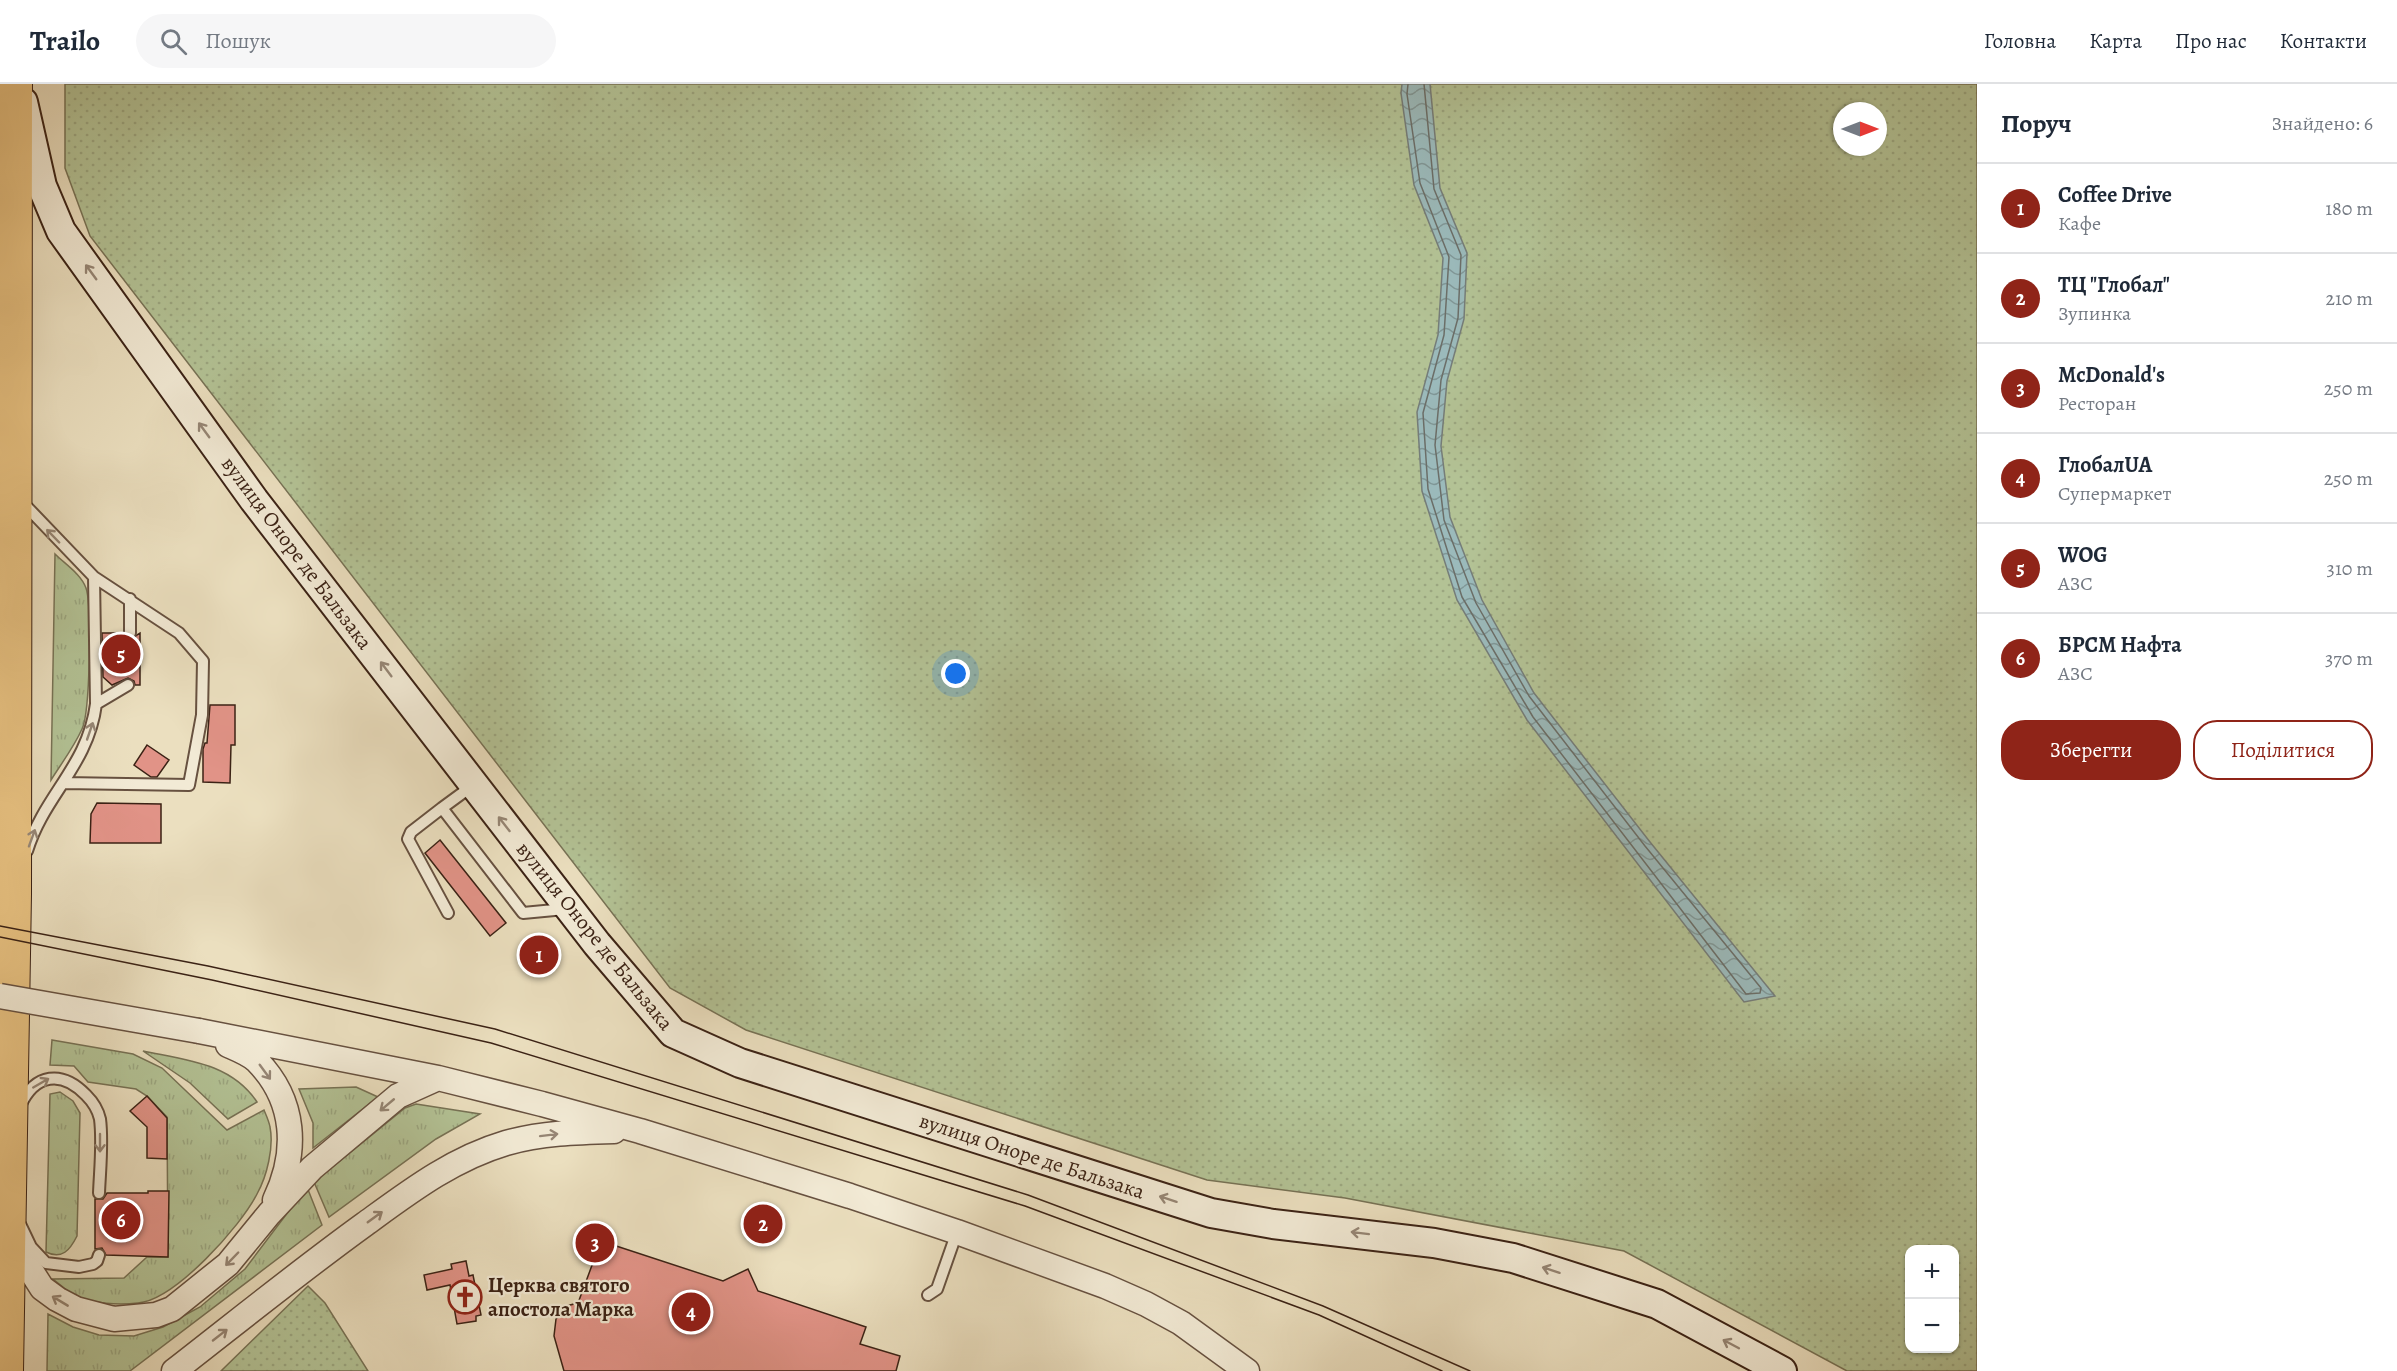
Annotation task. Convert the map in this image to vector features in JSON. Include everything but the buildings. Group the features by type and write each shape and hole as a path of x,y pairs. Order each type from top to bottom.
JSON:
{"main road":[{"path":"7,1371 15,894 17,84"},
{"name":"вулиця Оноре де Бальзака","path":"17,84 42,186 61,231 254,500 569,908 673,1033 740,1063 1211,1213 1273,1224 1434,1243 1513,1258 1657,1304 1782,1371"}],"street":[{"path":"0,996 199,1031 438,1078 640,1131 957,1232 1105,1286 1181,1323 1247,1371"},
{"path":"199,1031 255,1059 280,1096 290,1122 291,1149 284,1180 269,1214"},
{"path":"10,1238 42,1288 57,1299 92,1315 114,1319 156,1316 172,1309 228,1264 269,1214 312,1168 398,1096 438,1078"},
{"path":"174,1371 339,1242 427,1179 460,1160 505,1144 542,1135 640,1131"}],"lane":[{"path":"15,474 26,506 94,577 179,633 203,661 202,715 189,785 64,783"},
{"path":"15,894 33,833 83,751 94,722 96,704 94,577"},
{"path":"130,599 130,633"},
{"path":"96,704 128,685"},
{"path":"448,913 408,839 411,832 473,784"},
{"path":"442,808 523,913 569,908"},
{"path":"10,1128 24,1097 44,1080 60,1078 80,1089 95,1106 100,1117 99,1193"},
{"path":"10,1190 19,1222 31,1247 42,1262 85,1266 97,1261 99,1255"},
{"path":"928,1295 937,1289 957,1232"}],"green space":[{"path":"65,84 1977,84 1977,1371 1847,1371 1624,1251 1345,1198 1207,1180 746,1030 670,988 90,236 65,168"},
{"path":"55,554 77,574 86,588 89,615 89,659 87,703 82,729 51,780"},
{"path":"52,1040 133,1054 162,1068 227,1130 264,1110 270,1125 271,1143 267,1170 261,1187 249,1208 222,1242 188,1276 153,1299 123,1304 90,1301 72,1294 53,1279 124,1278 147,1257 168,1257 167,1117 147,1096 136,1089 88,1082 74,1066 50,1065"},
{"path":"143,1051 191,1061 221,1071 246,1089 257,1102 228,1119 190,1083"},
{"path":"356,1087 378,1097 313,1148 313,1123 299,1089"},
{"path":"60,1092 73,1101 80,1113 77,1236 65,1252 57,1255 46,1252 50,1094"},
{"path":"416,1104 480,1114 436,1139 329,1217 314,1182 405,1108"},
{"path":"307,1187 322,1225 130,1371 47,1371 48,1314 73,1327 99,1335 134,1336 163,1327 200,1307 245,1269"},
{"path":"308,1286 325,1303 368,1371 221,1371"}],"water":[{"path":"1402,84 1430,84 1440,188 1467,253 1464,319 1447,381 1441,446 1450,517 1482,600 1534,693 1650,842 1775,996 1744,1002 1527,720 1457,600 1422,491 1417,412 1438,335 1443,258 1414,185 1401,93"}],"tram line":[{"path":"0,926 208,966 495,1029 1028,1195 1323,1306 1470,1371"},
{"path":"0,937 212,980 491,1043 1025,1206 1319,1315 1442,1371"}],"place":[{"name":"WOG","path":"121,654"},
{"name":"Coffee Drive","path":"539,955"},
{"name":"БРСМ Нафта","path":"121,1220"},
{"name":"ТЦ \"Глобал\"","path":"763,1224"},
{"name":"McDonald's","path":"595,1243"},
{"name":"Церква святого апостола Марка","path":"465,1297"},
{"name":"ГлобалUA","path":"691,1312"}]}
